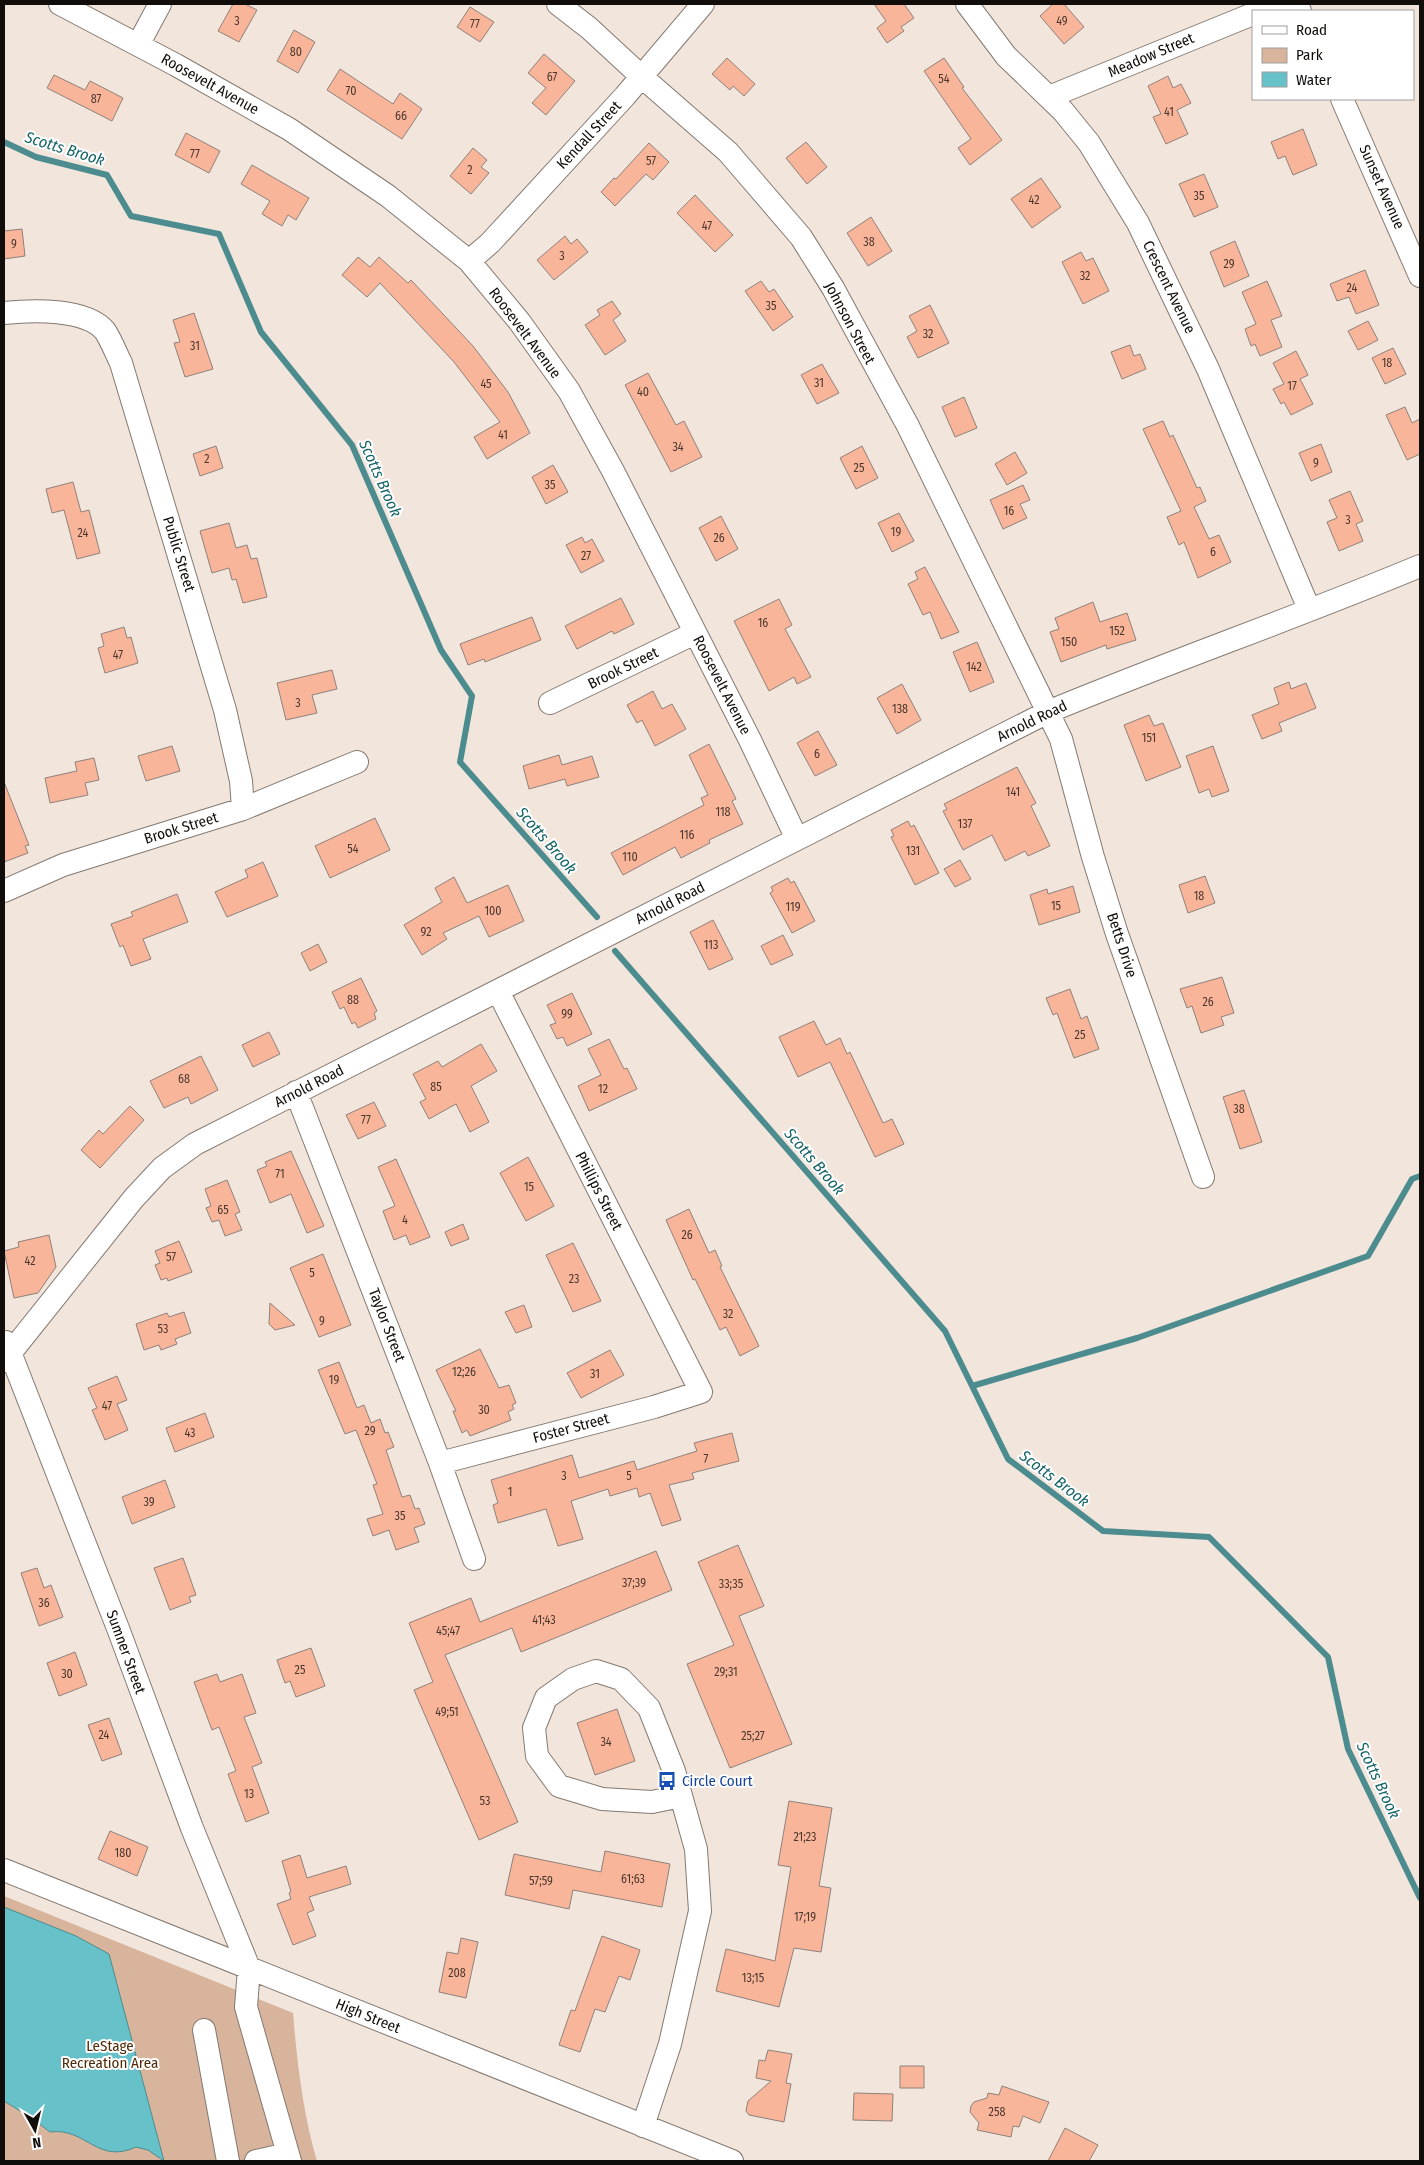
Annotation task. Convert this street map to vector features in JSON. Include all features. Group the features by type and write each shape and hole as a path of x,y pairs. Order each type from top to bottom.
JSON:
{"street":[{"name":"Roosevelt Avenue","path":"60,4 289,129 388,196 469,261 519,321 569,391 613,471 750,740 796,839"},
{"path":"138,45 160,4"},
{"name":"Johnson Street","path":"558,4 589,28 728,152 801,237 833,288 908,426 1048,712"},
{"name":"Kendall Street","path":"469,261 490,243 642,77 703,4"},
{"name":"Crescent Avenue","path":"967,4 1006,56 1050,97 1089,143 1138,222 1208,369 1309,609"},
{"path":"1262,10 1280,4"},
{"name":"Meadow Street","path":"1050,97 1252,14"},
{"name":"Sunset Avenue","path":"1342,100 1420,276"},
{"name":"Public Street","path":"4,313 22,311 81,315 104,331 120,363 225,710 241,781 242,809"},
{"name":"Arnold Road","path":"6,1350 134,1198 162,1168 195,1144 1048,712 1157,667 1231,642 1309,609 1359,592 1420,566"},
{"name":"Brook Street","path":"550,703 695,633"},
{"name":"Betts Drive","path":"1048,712 1061,739 1093,857 1118,934 1203,1176"},
{"name":"Brook Street","path":"4,891 62,865 242,809 357,762"},
{"name":"Phillips Street","path":"498,991 701,1392"},
{"name":"Taylor Street","path":"296,1092 440,1463 474,1559"},
{"name":"Sumner Street","path":"6,1350 116,1622 192,1828 249,1968"},
{"name":"Foster Street","path":"440,1463 654,1407 701,1392"},
{"path":"643,2126 670,2044 700,1912 696,1849 674,1771 649,1708 621,1679 596,1671 573,1679 546,1698 534,1728 537,1756 559,1786 602,1799 652,1802 681,1796"},
{"name":"High Street","path":"4,1870 732,2161"},
{"path":"249,1968 246,2007 289,2158 256,2161"},
{"path":"204,2030 228,2161"}],"green space":[{"name":"LeStage Recreation Area","path":"4,1896 293,2013 301,2088 317,2161 4,2161"}],"water":[{"path":"4,1907 76,1936 109,1954 164,2161 148,2150 136,2147 111,2152 73,2135 62,2132 50,2132 4,2101"}],"building":[{"path":"233,4 245,4 257,10 239,42 218,31"},
{"path":"874,4 904,4 914,18 901,27 904,31 887,43 877,28 886,21"},
{"path":"1053,4 1064,4 1084,27 1064,44 1040,16"},
{"path":"470,7 494,22 480,42 457,27"},
{"path":"294,30 315,42 298,73 277,61"},
{"path":"544,54 575,81 546,115 532,103 546,88 528,73"},
{"path":"727,58 755,84 744,96 733,86 730,90 712,74"},
{"path":"944,58 964,87 962,88 1002,140 970,165 958,148 971,139 924,71"},
{"path":"340,69 393,104 400,93 422,109 402,139 327,90"},
{"path":"54,75 85,90 90,81 123,98 112,121 47,88"},
{"path":"1168,76 1173,88 1181,84 1191,103 1177,110 1188,134 1166,144 1153,117 1161,114 1148,86"},
{"path":"1303,129 1317,165 1293,175 1285,156 1278,159 1271,142"},
{"path":"186,133 220,151 209,173 175,155"},
{"path":"806,142 827,167 807,184 786,158"},
{"path":"649,143 669,162 653,180 646,174 615,206 601,192 614,178 616,179"},
{"path":"473,148 487,160 481,167 489,173 471,194 450,176"},
{"path":"252,165 309,198 296,220 288,215 282,226 262,214 270,201 241,184"},
{"path":"1204,174 1218,207 1194,217 1179,184"},
{"path":"1041,178 1061,207 1032,228 1011,199"},
{"path":"695,195 733,235 715,252 677,213"},
{"path":"871,217 892,251 868,266 847,233"},
{"path":"22,229 25,256 4,259 4,231"},
{"path":"565,236 571,244 577,239 588,252 554,280 537,260"},
{"path":"1235,241 1249,276 1224,287 1210,252"},
{"path":"1081,252 1086,261 1093,258 1109,291 1083,304 1062,262"},
{"path":"358,257 370,267 379,257 408,283 411,280 473,346 508,392 530,433 487,459 474,437 500,422 454,362 380,283 367,297 342,275"},
{"path":"1365,270 1379,305 1356,314 1349,297 1337,301 1330,284"},
{"path":"761,281 769,292 774,289 793,317 773,331 745,291"},
{"path":"1267,281 1282,316 1271,320 1282,347 1260,356 1255,344 1251,346 1245,329 1256,324 1242,292"},
{"path":"612,301 621,314 613,320 626,341 605,355 585,325 600,315 597,310"},
{"path":"930,305 949,343 918,358 907,337 917,331 909,316"},
{"path":"194,313 213,369 185,377 174,343 180,342 173,320"},
{"path":"1368,321 1378,340 1358,350 1348,331"},
{"path":"1130,345 1134,356 1140,354 1146,369 1122,379 1111,352"},
{"path":"1393,348 1406,374 1385,384 1372,358"},
{"path":"1296,351 1308,375 1300,379 1313,404 1291,415 1284,402 1281,404 1273,389 1284,384 1273,363"},
{"path":"822,364 839,393 817,404 801,375"},
{"path":"648,373 676,425 684,421 702,457 671,472 625,385"},
{"path":"964,397 977,428 955,437 942,407"},
{"path":"1405,407 1412,423 1420,419 1420,454 1407,460 1386,415"},
{"path":"1163,421 1170,437 1173,435 1197,488 1200,487 1206,501 1194,507 1209,539 1219,535 1231,562 1198,578 1184,542 1179,545 1167,517 1181,511 1143,429"},
{"path":"1321,444 1332,472 1311,481 1299,453"},
{"path":"216,446 223,468 200,476 193,454"},
{"path":"862,446 878,478 856,489 840,458"},
{"path":"1015,452 1027,473 1007,485 995,464"},
{"path":"553,465 568,492 546,504 532,477"},
{"path":"73,482 81,512 89,510 100,553 77,559 64,510 52,513 46,489"},
{"path":"1023,485 1030,500 1020,504 1027,518 1003,529 990,500"},
{"path":"1350,491 1363,521 1356,524 1363,541 1339,551 1327,522 1337,518 1329,500"},
{"path":"899,513 914,541 892,552 878,523"},
{"path":"721,516 738,549 716,561 699,528"},
{"path":"229,523 236,548 247,545 251,559 257,558 267,597 243,603 236,579 232,580 229,568 212,573 200,531"},
{"path":"582,537 585,543 592,539 604,561 581,573 566,545"},
{"path":"925,567 959,632 941,639 930,612 923,615 908,584 918,579 915,572"},
{"path":"621,598 634,624 614,634 612,631 577,649 565,626"},
{"path":"779,599 792,625 785,629 811,677 797,684 794,677 769,691 734,621"},
{"path":"1093,602 1100,622 1127,613 1136,640 1107,649 1106,645 1061,662 1050,632 1059,629 1055,618"},
{"path":"532,617 541,640 485,662 484,659 468,665 460,644"},
{"path":"124,627 127,638 131,637 138,663 105,673 98,648 104,646 101,634"},
{"path":"977,642 994,682 970,692 953,652"},
{"path":"332,670 337,689 312,695 317,713 286,720 277,683"},
{"path":"1289,682 1291,689 1306,683 1316,708 1279,723 1282,731 1262,739 1252,715 1279,704 1274,688"},
{"path":"902,684 921,720 897,734 877,698"},
{"path":"653,691 662,709 672,704 686,729 655,746 642,720 637,723 627,705"},
{"path":"1149,715 1154,726 1163,723 1181,767 1146,781 1124,725"},
{"path":"818,731 837,765 815,776 797,743"},
{"path":"709,744 736,799 732,801 743,824 709,840 710,843 681,858 675,847 623,875 611,853 704,805 701,798 708,795 689,755"},
{"path":"172,746 180,771 146,781 138,756"},
{"path":"1213,746 1229,791 1212,797 1209,789 1199,793 1186,756"},
{"path":"559,755 562,765 592,756 599,777 567,786 565,779 529,789 523,766"},
{"path":"94,758 99,780 85,783 88,795 50,803 45,778 77,771 75,762"},
{"path":"1017,767 1036,803 1031,806 1050,846 1028,856 1025,851 1005,861 992,835 963,850 943,811 947,809 944,804"},
{"path":"4,782 29,845 25,846 28,853 4,862"},
{"path":"375,818 390,850 330,878 315,846"},
{"path":"908,821 911,827 914,825 939,873 915,885 891,837 894,836 891,830"},
{"path":"960,860 971,879 955,887 944,869"},
{"path":"263,862 278,896 227,917 215,892 248,877 245,870"},
{"path":"1205,876 1215,903 1188,913 1179,885"},
{"path":"454,877 467,903 508,885 524,921 489,937 479,916 443,933 447,939 422,955 404,925 442,902 435,888"},
{"path":"788,878 791,883 794,881 815,921 792,933 770,893 773,891 771,887"},
{"path":"1073,886 1080,912 1039,925 1030,895 1047,889 1048,894"},
{"path":"177,894 188,922 143,939 151,959 131,966 123,945 120,947 111,924 133,916 131,912"},
{"path":"713,920 733,959 709,970 690,932"},
{"path":"783,935 793,955 771,965 761,946"},
{"path":"318,944 327,962 310,971 301,953"},
{"path":"1222,977 1234,1013 1221,1017 1224,1025 1201,1033 1192,1006 1187,1008 1180,989"},
{"path":"361,978 377,1011 374,1013 376,1019 358,1028 355,1022 352,1024 344,1007 340,1009 332,992"},
{"path":"1070,989 1081,1019 1087,1016 1099,1049 1074,1058 1057,1013 1053,1015 1046,998"},
{"path":"572,993 592,1034 567,1046 563,1037 557,1039 550,1025 556,1023 547,1005"},
{"path":"814,1021 826,1045 840,1038 847,1054 850,1052 883,1123 892,1119 904,1144 875,1157 830,1062 798,1077 779,1037"},
{"path":"269,1032 280,1054 253,1067 242,1045"},
{"path":"609,1039 624,1069 627,1068 637,1089 589,1111 578,1086 601,1075 588,1049"},
{"path":"481,1044 497,1071 471,1086 489,1122 470,1132 456,1104 429,1119 420,1102 426,1099 413,1074 438,1061 442,1067"},
{"path":"201,1056 218,1090 191,1104 188,1097 164,1108 150,1081"},
{"path":"1244,1090 1262,1142 1240,1149 1223,1097"},
{"path":"374,1102 386,1126 358,1139 346,1115"},
{"path":"130,1106 144,1120 100,1168 81,1150 99,1130 103,1134"},
{"path":"291,1151 324,1226 307,1233 291,1194 270,1203 257,1170 267,1166 265,1162"},
{"path":"528,1157 554,1206 526,1221 500,1173"},
{"path":"396,1159 430,1237 410,1245 406,1235 394,1240 383,1211 395,1206 378,1167"},
{"path":"227,1180 240,1212 235,1214 242,1230 225,1236 219,1220 212,1222 206,1208 211,1206 205,1189"},
{"path":"689,1209 709,1253 715,1250 722,1266 720,1267 759,1346 740,1356 726,1327 720,1330 695,1279 693,1280 666,1220"},
{"path":"463,1224 469,1239 451,1246 445,1232"},
{"path":"49,1235 56,1267 38,1293 14,1298 4,1251 19,1247 18,1242"},
{"path":"179,1241 192,1272 168,1281 167,1278 161,1280 155,1265 160,1263 155,1251"},
{"path":"573,1243 601,1301 573,1312 546,1255"},
{"path":"323,1254 351,1325 319,1337 290,1268"},
{"path":"270,1303 295,1325 275,1330 269,1324"},
{"path":"524,1305 532,1327 516,1333 505,1312"},
{"path":"184,1312 191,1333 175,1339 177,1344 161,1350 159,1345 144,1350 136,1324 167,1313 169,1317"},
{"path":"480,1349 499,1388 509,1385 516,1403 512,1405 514,1409 508,1412 511,1420 470,1436 467,1430 462,1433 453,1411 456,1411 436,1370"},
{"path":"610,1350 624,1375 581,1398 567,1373"},
{"path":"339,1362 357,1408 364,1405 371,1423 380,1419 385,1433 388,1432 394,1447 386,1450 402,1497 410,1495 415,1509 419,1508 425,1524 414,1528 419,1542 396,1550 389,1530 373,1536 367,1519 383,1514 373,1485 377,1484 356,1430 345,1434 318,1370"},
{"path":"117,1376 127,1400 117,1404 128,1430 105,1440 92,1410 97,1408 88,1388"},
{"path":"205,1413 214,1437 175,1452 166,1428"},
{"path":"732,1433 739,1461 692,1473 694,1479 669,1485 681,1520 662,1526 650,1493 639,1497 637,1488 610,1496 608,1489 571,1501 583,1539 558,1546 546,1509 498,1523 493,1505 498,1503 491,1480 572,1455 579,1478 634,1461 637,1470 697,1451 694,1443"},
{"path":"165,1480 175,1507 132,1524 122,1497"},
{"path":"738,1545 764,1606 739,1616 792,1744 730,1768 687,1664 734,1645 698,1562"},
{"path":"656,1551 672,1590 521,1652 512,1628 445,1655 518,1822 479,1840 414,1690 433,1682 409,1623 471,1598 480,1622"},
{"path":"183,1558 196,1595 189,1597 191,1602 170,1610 154,1568"},
{"path":"37,1568 44,1588 51,1585 63,1617 39,1626 21,1573"},
{"path":"311,1648 325,1686 296,1697 290,1681 285,1683 277,1660"},
{"path":"75,1652 87,1685 59,1696 47,1663"},
{"path":"217,1674 220,1682 242,1674 256,1713 244,1717 262,1763 252,1767 269,1813 246,1822 228,1774 236,1771 219,1727 212,1730 194,1682"},
{"path":"617,1709 635,1761 595,1775 577,1723"},
{"path":"109,1718 122,1754 102,1761 88,1725"},
{"path":"789,1801 832,1808 819,1886 831,1888 821,1952 794,1948 779,2007 716,1991 726,1949 775,1961 791,1867 778,1865"},
{"path":"110,1831 148,1847 137,1876 98,1859"},
{"path":"605,1851 670,1864 662,1907 573,1890 569,1909 505,1895 514,1854 601,1872"},
{"path":"300,1855 307,1878 346,1866 351,1884 309,1897 314,1910 307,1913 316,1936 293,1945 277,1904 291,1899 289,1893 291,1892 282,1861"},
{"path":"602,1936 640,1950 630,1980 619,1976 605,2012 595,2009 580,2052 559,2045 571,2010 575,2011"},
{"path":"461,1938 478,1942 466,1998 439,1992 447,1952 458,1954"},
{"path":"768,2050 792,2054 786,2083 791,2084 784,2122 749,2115 746,2111 748,2101 771,2081 756,2078 759,2060 765,2061"},
{"path":"900,2066 924,2066 924,2088 900,2088"},
{"path":"1002,2086 1049,2102 1040,2123 1023,2116 1019,2127 1013,2126 1011,2137 977,2130 979,2123 970,2112 971,2106 974,2102 987,2098 988,2093 999,2095"},
{"path":"854,2093 893,2094 892,2121 853,2120"},
{"path":"1065,2128 1098,2145 1089,2161 1048,2161"}],"waterway":[{"name":"Scotts Brook","path":"4,142 36,157 107,175 131,216 219,234 261,332 352,445 441,650 472,696 460,762 597,917"},
{"name":"Scotts Brook","path":"615,951 945,1331 1008,1459 1103,1531 1209,1537 1328,1657 1348,1749 1420,1898"},
{"path":"972,1386 1137,1338 1368,1256 1412,1179 1420,1176"}],"place":[{"name":"Circle Court","path":"667,1781"}]}
